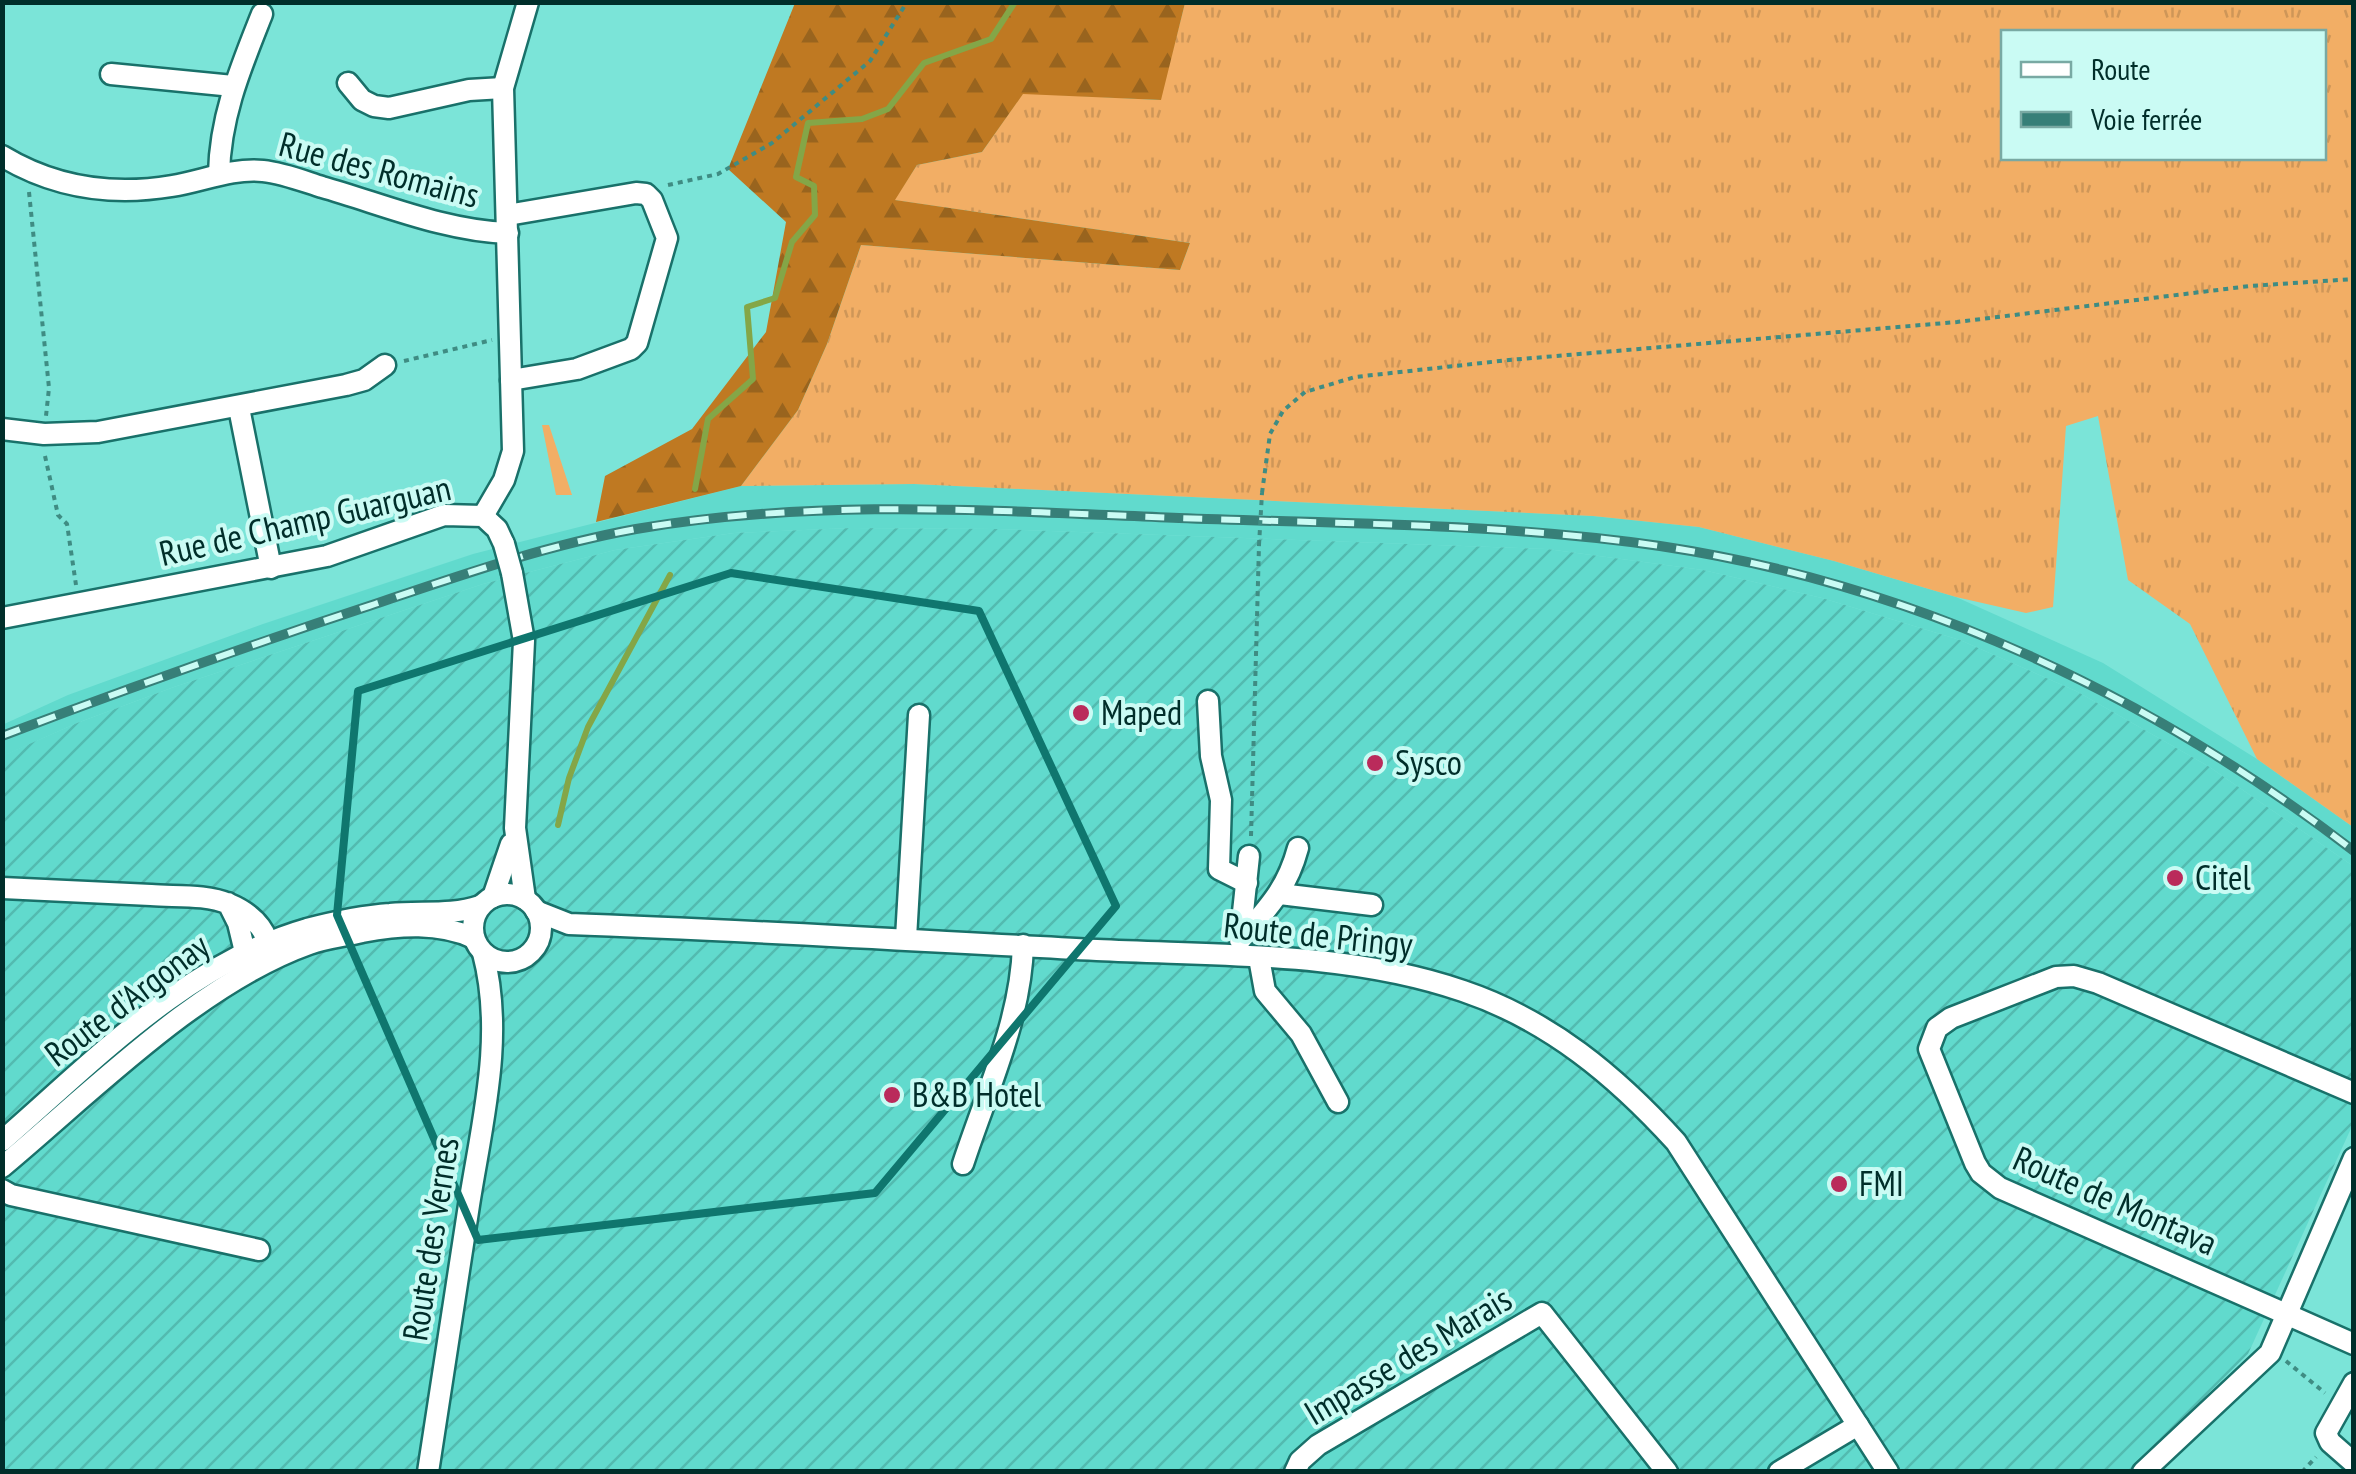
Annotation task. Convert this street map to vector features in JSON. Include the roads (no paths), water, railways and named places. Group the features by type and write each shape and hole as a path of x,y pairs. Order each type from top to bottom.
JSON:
{"street":[{"path":"483,516 511,462 503,88 528,2"},
{"path":"219,174 220,138 233,86 262,14"},
{"path":"111,74 233,86"},
{"path":"348,83 362,100 389,108 469,90 503,88"},
{"name":"Rue des Romains","path":"2,156 59,183 116,190 175,186 219,174 261,171 470,230 646,194 652,200 667,246 637,343 624,354 602,362 511,380"},
{"path":"2,428 44,434 98,432 354,383 385,365"},
{"path":"238,408 270,568"},
{"name":"Rue de Champ Guarguan","path":"2,618 326,556 432,518 457,514 483,516 497,529 504,544 520,609 524,674 515,828 530,905"},
{"path":"1208,701 1210,756 1221,800 1220,869 1246,883"},
{"path":"906,938 919,715"},
{"name":"Rue de Champ Guarguan","path":"487,902 515,828"},
{"path":"1246,951 1290,876 1298,848"},
{"path":"1250,856 1246,951 1265,990 1301,1034 1338,1102"},
{"path":"2,888 228,903 250,917 268,952 246,952 228,903"},
{"name":"Route d'Argonay","path":"2,1168 185,1013 268,952 365,917 453,913 509,894 530,905"},
{"path":"1280,894 1372,905"},
{"path":"478,946 474,919 487,902"},
{"path":"530,905 541,928 537,945"},
{"name":"Route de Pringy","path":"530,905 569,924 1246,951 1368,966 1466,992 1519,1014 1563,1039 1600,1067 1642,1104 1676,1142 1888,1472"},
{"path":"516,962 569,924"},
{"name":"Route d'Argonay","path":"268,952 381,928 434,926 478,946 498,962 516,962"},
{"path":"963,1164 1014,1015 1022,980 1023,945"},
{"name":"Route des Vernes","path":"478,946 494,1016"},
{"name":"Route d'Argonay","path":"2,1142 118,1039 218,966 246,952"},
{"name":"Route des Vernes","path":"428,1472 482,1126 494,1016 516,962"},
{"name":"Route de Montava","path":"2288,1312 2013,1194 1989,1180 1970,1154 1930,1056 1930,1042 1937,1028 1952,1018 2056,977 2074,976 2354,1093"},
{"path":"2143,1472 2166,1464 2264,1361 2354,1158"},
{"path":"2,1190 10,1196 259,1250"},
{"path":"2288,1312 2354,1344"},
{"name":"Impasse des Marais","path":"1295,1472 1300,1461 1318,1445 1542,1313 1666,1472"},
{"path":"2354,1383 2329,1424 2327,1438 2354,1463"},
{"path":"1780,1472 1858,1425"}],"waterway":[{"path":"695,489 708,419 753,379 747,307 775,298 792,242 815,215 814,186 796,177 808,123 862,119 888,109 924,63 991,39 1015,2"},
{"path":"558,825 569,778 588,727 670,575"}],"railway":[{"path":"2,736 440,582 537,552 636,529 771,513 907,509 1420,526 1660,546 1755,564 1847,588 1938,618 2026,654 2112,696 2195,743 2354,851"}],"place":[{"name":"Maped","path":"1081,713"},
{"name":"Sysco","path":"1375,763"},
{"name":"Citel","path":"2175,878"},
{"name":"B&B Hotel","path":"892,1095"},
{"name":"FMI","path":"1839,1184"}]}
